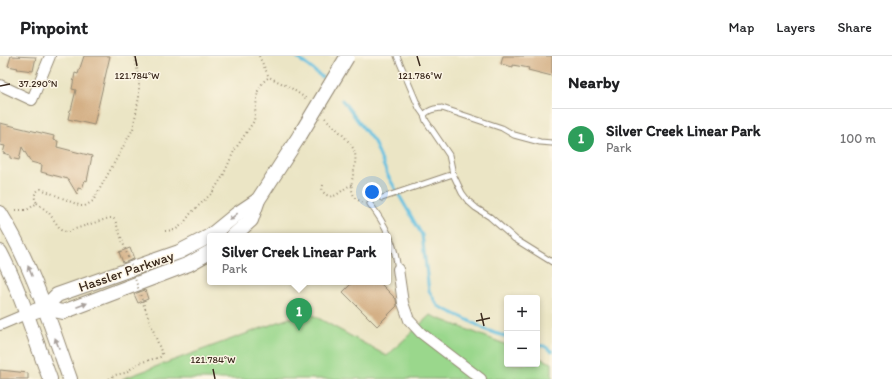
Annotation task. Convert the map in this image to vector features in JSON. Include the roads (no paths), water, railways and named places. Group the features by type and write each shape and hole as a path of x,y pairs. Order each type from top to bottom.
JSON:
{"street":[{"path":"0,85 32,100 50,56"},
{"name":"Hassler Parkway","path":"236,233 251,220 258,200 348,57"},
{"name":"Hassler Parkway","path":"214,233 237,214 258,200"},
{"path":"0,213 24,258 70,379"},
{"name":"Hassler Parkway","path":"26,314 44,308 57,295 179,252 207,238"},
{"path":"0,252 8,267 50,379"},
{"name":"Hassler Parkway","path":"44,308 63,312 189,264 207,254"},
{"path":"398,269 403,303 409,320 421,333 481,379"},
{"path":"0,325 26,314"}],"lane":[{"path":"398,56 419,108 448,155 452,174 462,193 472,204 490,217 515,239 552,262"},
{"path":"424,115 427,111 442,108 502,128 514,135 540,142 552,143"},
{"path":"382,198 452,174"},
{"path":"370,204 389,233"},
{"path":"391,238 398,269"}],"waterway":[{"path":"295,56 322,77"},
{"path":"342,100 374,142 388,176 422,235 429,291 438,306 486,330 504,336"},
{"path":"540,345 552,351"}],"place":[{"name":"Silver Creek Linear Park","path":"299,331"}]}
